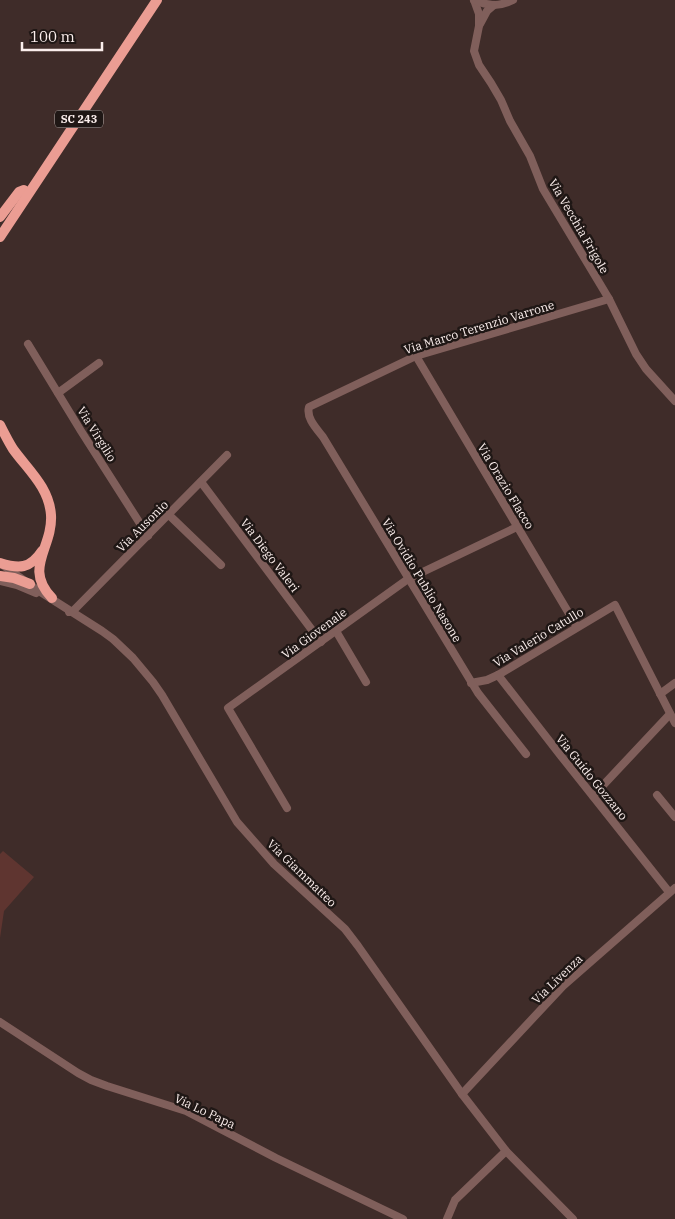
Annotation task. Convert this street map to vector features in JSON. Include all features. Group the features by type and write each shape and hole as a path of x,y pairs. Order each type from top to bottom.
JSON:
{"highway":[{"name":"SC 243","path":"2,230 24,190 149,0"},
{"name":"SC 243","path":"2,230 157,0"},
{"path":"0,218 19,192 24,190"},
{"path":"0,244 3,239 2,230"},
{"path":"0,425 13,448 36,477 46,494 51,513 51,528 41,557 39,572 43,588 52,598"},
{"path":"0,563 16,567 27,565 38,557 47,542"},
{"path":"0,576 14,578 30,584"}],"street":[{"name":"Via Vecchia Frigole","path":"474,0 494,5 513,0"},
{"name":"Via Vecchia Frigole","path":"474,0 479,14 479,26 474,51 479,65 501,100 510,121 530,156 543,189 609,299 636,354 646,369 675,401"},
{"name":"Via Vecchia Frigole","path":"479,26 494,5"},
{"name":"Via Marco Terenzio Varrone","path":"307,412 309,407 416,356 609,299"},
{"name":"Via Virgilio","path":"28,344 148,536"},
{"name":"Via Orazio Flacco","path":"416,356 578,627"},
{"path":"58,392 99,363"},
{"name":"Via Ovidio Publio Nasone","path":"307,412 478,693 526,754"},
{"name":"Via Ausonio","path":"73,611 227,455"},
{"name":"Via Diego Valeri","path":"201,482 321,642"},
{"path":"169,515 221,565"},
{"name":"Via Giovenale","path":"287,808 228,708 408,579 517,527"},
{"name":"Via Giammatteo","path":"0,563 113,639 144,670 162,695 237,822 274,864 345,930 462,1094 506,1151 573,1219"},
{"path":"0,581 27,589 67,612 73,611"},
{"name":"Via Valerio Catullo","path":"471,682 487,680 498,675 614,605 660,694"},
{"path":"336,631 366,682"},
{"name":"Via Guido Gozzano","path":"498,675 593,796 672,890"},
{"path":"675,682 660,694 675,723"},
{"path":"593,796 670,714"},
{"path":"657,795 675,817"},
{"name":"Via Livenza","path":"462,1094 563,986 672,890"},
{"name":"Via Lo Papa","path":"0,1022 91,1080 186,1111 276,1158 403,1219"},
{"path":"447,1219 455,1200 506,1151"}],"shaded area":[{"path":"3,851 34,877 4,911 0,938 0,854"}]}
